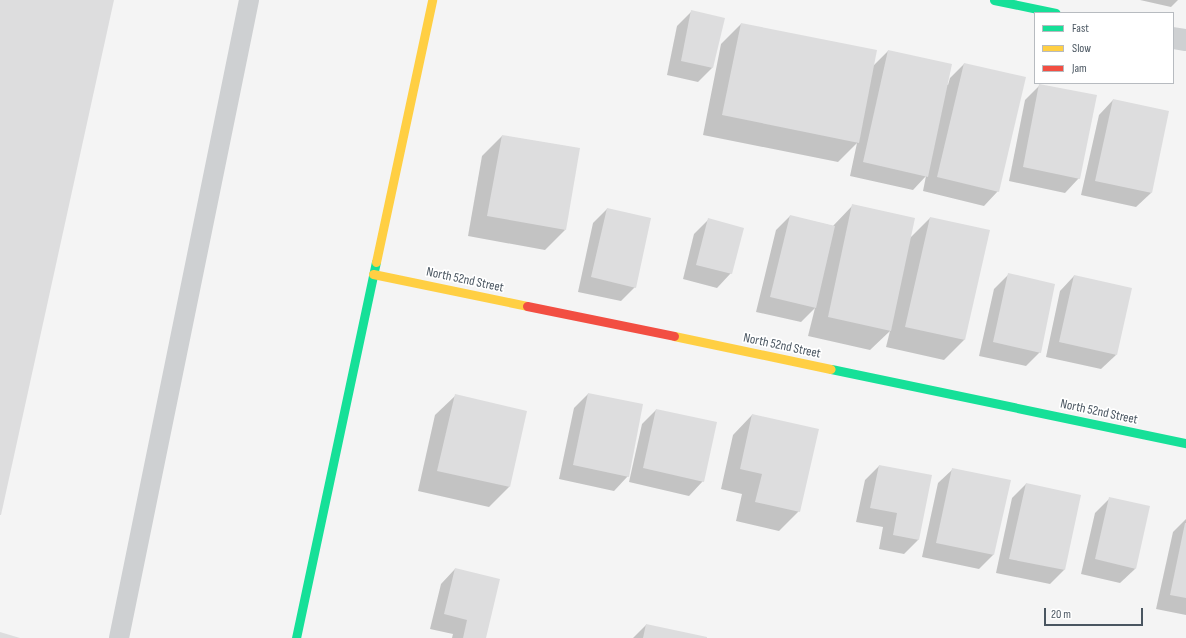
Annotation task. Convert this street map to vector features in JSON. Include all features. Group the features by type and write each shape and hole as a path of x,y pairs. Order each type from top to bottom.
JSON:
{"street":[{"path":"296,638 432,0"},
{"path":"994,0 1051,12"},
{"path":"1174,38 1186,40"},
{"name":"North 52nd Street","path":"373,274 1186,443"}],"lane":[{"path":"118,638 249,0"}],"building":[{"path":"0,0 114,0 1,515 0,515"},
{"path":"691,10 725,18 713,68 681,61"},
{"path":"741,23 877,50 859,143 722,115"},
{"path":"888,50 952,64 928,177 863,162"},
{"path":"964,63 1026,77 999,192 937,177"},
{"path":"1039,84 1097,95 1080,179 1023,167"},
{"path":"1113,99 1169,111 1152,193 1095,181"},
{"path":"502,135 580,148 566,230 487,216"},
{"path":"852,204 915,218 891,331 828,317"},
{"path":"607,208 651,218 636,288 591,277"},
{"path":"790,215 835,226 816,308 770,297"},
{"path":"930,217 990,230 965,340 905,327"},
{"path":"708,218 744,228 732,274 696,265"},
{"path":"1008,273 1055,284 1041,353 993,342"},
{"path":"1074,275 1132,288 1117,355 1059,342"},
{"path":"588,393 643,404 629,477 573,465"},
{"path":"455,394 527,411 510,487 437,471"},
{"path":"656,409 717,422 704,482 643,468"},
{"path":"752,414 819,429 800,512 755,502 762,474 740,469"},
{"path":"879,465 932,475 919,540 893,535 897,513 870,508"},
{"path":"952,468 1011,480 994,555 936,543"},
{"path":"1026,483 1081,495 1065,570 1009,559"},
{"path":"1109,497 1150,506 1136,569 1095,559"},
{"path":"1186,523 1186,598 1170,595"},
{"path":"455,568 500,579 486,638 463,638 467,620 444,614"},
{"path":"646,624 707,637 707,638 643,638"},
{"path":"0,632 20,638 0,638"}],"traffic: fast":[{"path":"994,0 1051,12"},
{"path":"296,638 376,262"},
{"path":"831,369 1186,443"}],"traffic: slow":[{"path":"376,262 432,0"},
{"path":"373,274 527,306"},
{"path":"674,336 831,369"}],"traffic: jam":[{"path":"527,306 674,336"}]}
